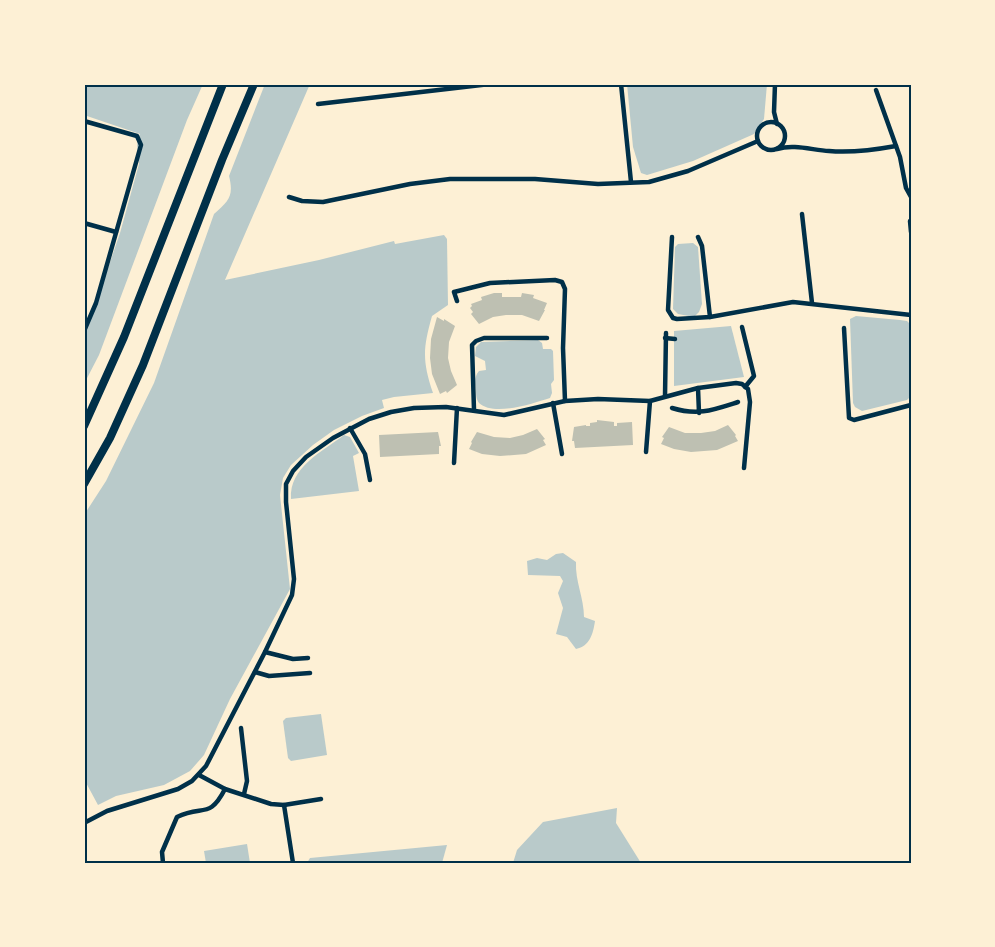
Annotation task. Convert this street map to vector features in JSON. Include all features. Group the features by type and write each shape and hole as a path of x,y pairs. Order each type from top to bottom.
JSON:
{"highway":[{"path":"84,426 124,337 223,84"},
{"path":"84,484 110,438 143,365 222,160 254,84"}],"street":[{"path":"318,104 490,84"},
{"path":"621,84 631,182"},
{"path":"775,84 774,112 777,123 785,134 783,143 777,149"},
{"path":"876,90 911,197"},
{"path":"84,121 130,134 140,139 141,145 96,303 84,331"},
{"path":"777,123 768,122 760,127 758,141 764,148 854,151 896,146"},
{"path":"290,197 302,201 323,202 410,184 450,179 535,179 598,184 667,178 758,141"},
{"path":"802,214 812,303"},
{"path":"910,221 911,232"},
{"path":"84,223 116,232"},
{"path":"672,237 668,310 676,319 743,312 783,302 812,303 911,315"},
{"path":"698,237 702,246 710,317"},
{"path":"457,302 454,292 490,283 555,280 562,282 565,289 563,348 565,401"},
{"path":"742,327 754,376 745,387"},
{"path":"844,328 849,418 854,420 911,405"},
{"path":"665,396 666,336 675,339"},
{"path":"474,410 472,345 484,338 547,338"},
{"path":"84,823 107,811 178,789 192,782 199,775 214,752 292,595 294,579 286,484 293,471 306,457 350,428 391,412 429,406 504,415 565,401 598,399 650,401 698,387 736,383 745,387 749,392 750,402 744,468"},
{"path":"698,387 699,413"},
{"path":"646,452 650,401"},
{"path":"672,408 699,413 738,402"},
{"path":"554,403 562,454"},
{"path":"454,463 457,408"},
{"path":"350,428 365,454 370,480"},
{"path":"265,652 293,659 308,658"},
{"path":"255,672 269,676 310,673"},
{"path":"241,728 247,774 244,794"},
{"path":"199,775 225,789 272,804 284,805 321,799"},
{"path":"163,863 162,852 177,817 217,805 225,789"},
{"path":"284,805 293,863"}],"shaded area":[{"path":"84,84 203,84 187,120 99,355 84,384 84,331 120,233 139,164 137,145 140,134 84,115"},
{"path":"265,84 310,84 225,280 394,241 395,244 444,235 447,239 448,305 432,316 425,346 425,363 433,393 382,400 384,408 334,430 291,465 283,478 280,495 290,589 230,699 204,755 190,771 164,785 116,796 98,805 84,779 84,515 106,481 154,383 214,214 229,198 231,189 229,176"},
{"path":"627,84 767,84 764,119 754,134 693,161 647,175 641,173 633,147"},
{"path":"693,243 698,247 702,304 694,317 678,314 673,309 675,247 678,244"},
{"path":"856,316 907,321 911,325 911,396 907,400 862,411 855,407 850,319"},
{"path":"731,326 744,377 674,386 674,331"},
{"path":"538,340 542,343 543,349 553,351 554,380 551,384 550,398 504,409 494,409 479,403 476,396 476,377 479,371 486,370 485,361 475,356 476,347 481,342"},
{"path":"344,435 350,437 359,453 353,456 359,491 291,499 295,478 301,469 308,461"},
{"path":"563,553 576,562 584,617 595,621 588,642 576,649 567,637 556,634 563,608 558,593 563,581 560,576 528,575 527,561 537,558 547,560 556,554"},
{"path":"321,714 327,755 291,761 288,758 283,721 286,718"},
{"path":"617,808 616,823 641,863 513,863 517,850 543,822"},
{"path":"247,844 250,863 206,863 204,851"},
{"path":"447,845 442,863 307,863 310,858"}],"building":[{"path":"502,293 502,297 521,297 522,293 534,295 533,298 547,303 539,321 522,315 506,315 493,317 479,324 471,314 473,312 470,308 471,304 482,300 481,297"},
{"path":"437,317 455,326 449,342 448,358 457,385 447,393 446,391 440,394 432,374 430,358 431,339"},
{"path":"597,420 614,422 614,426 617,426 617,423 632,422 633,445 575,448 574,441 572,441 574,427 590,426 590,423 597,422"},
{"path":"728,425 738,441 717,450 691,452 661,444 664,438 662,437 669,427 685,433 701,433 715,431"},
{"path":"537,429 545,439 543,440 546,445 526,454 500,456 482,454 469,449 477,432 494,437 510,438"},
{"path":"438,432 441,446 439,446 439,454 380,457 379,435"}]}
